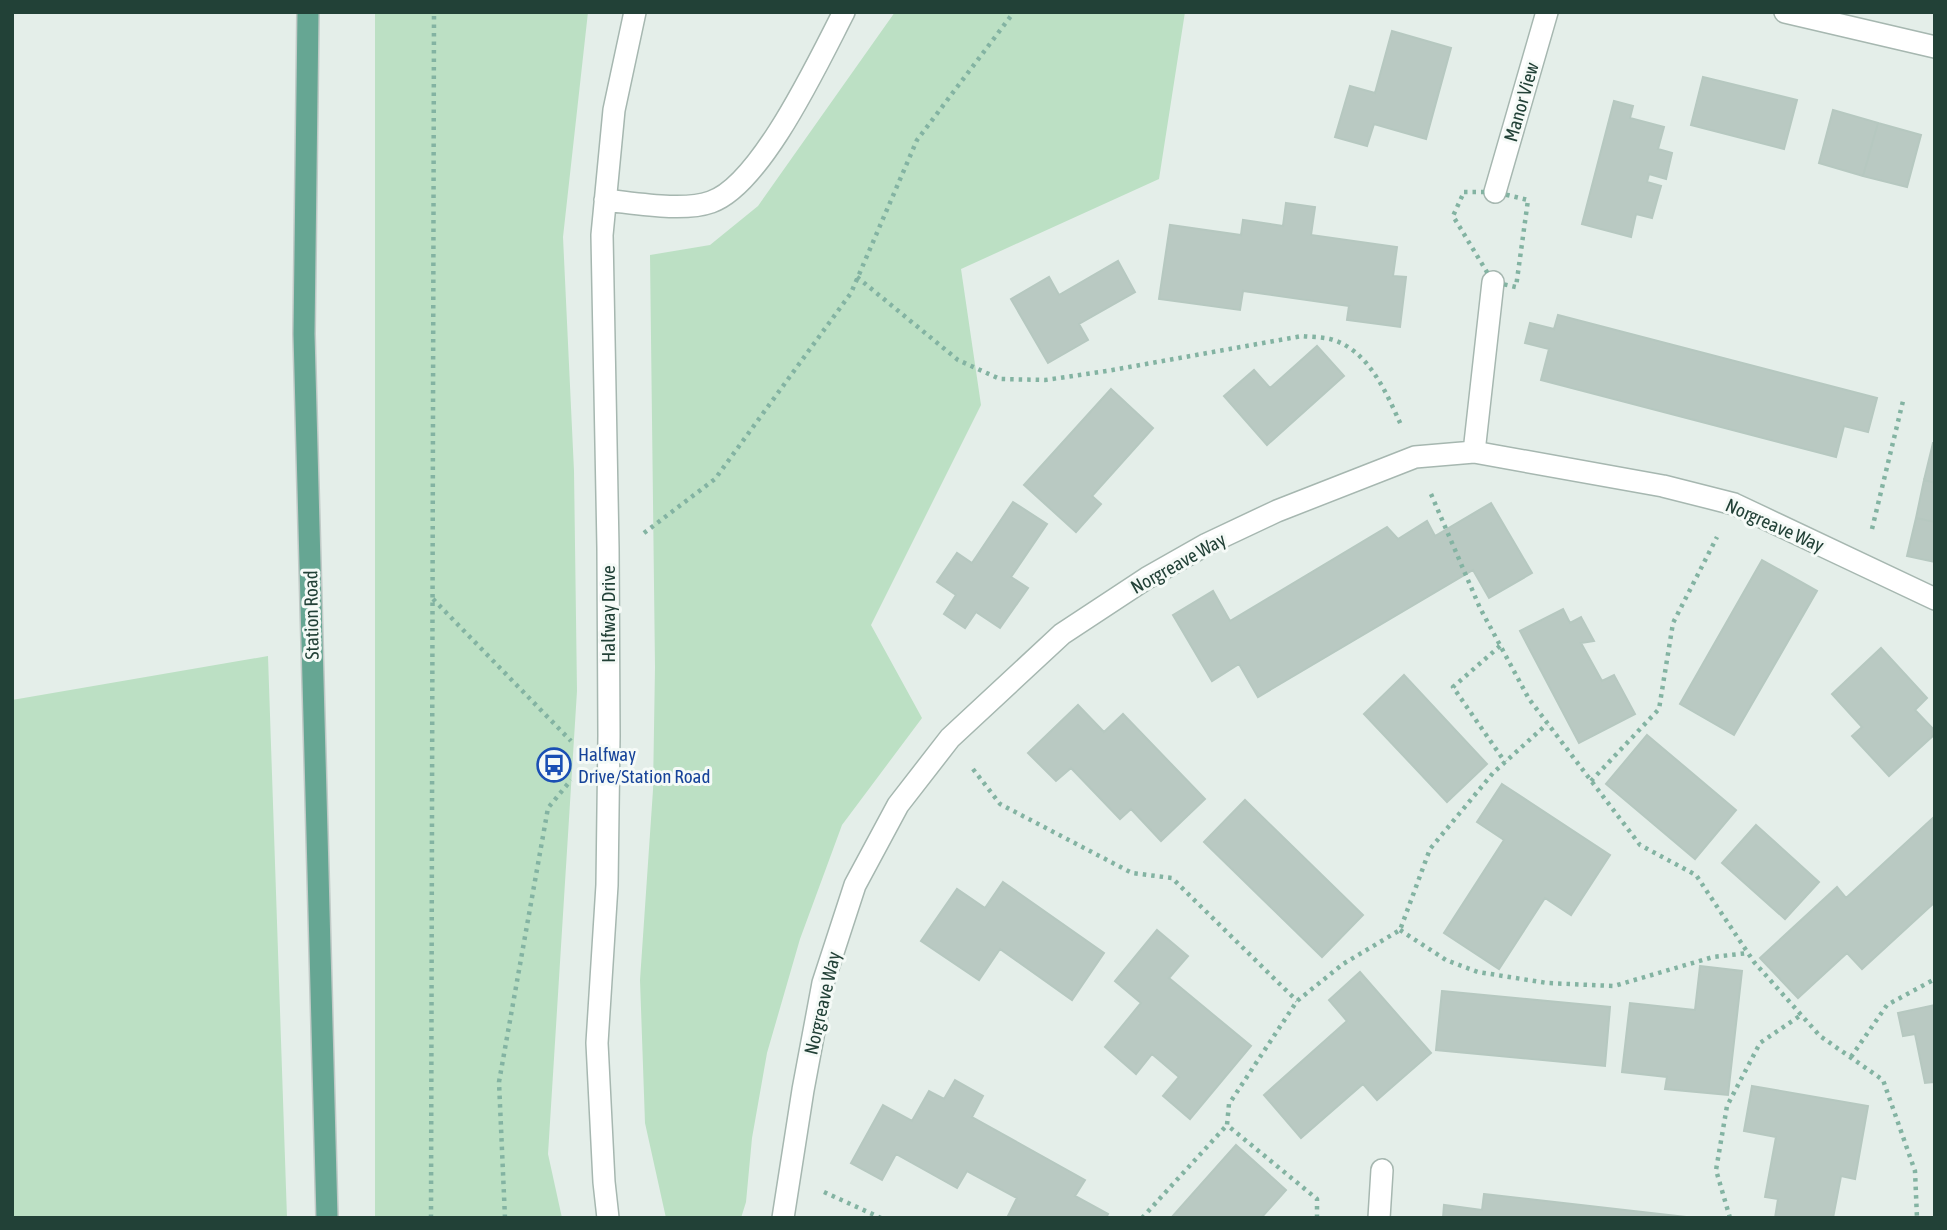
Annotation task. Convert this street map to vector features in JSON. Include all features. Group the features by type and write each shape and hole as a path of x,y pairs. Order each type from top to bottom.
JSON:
{"main road":[{"name":"Station Road","path":"309,12 304,334 327,1218"}],"street":[{"name":"Halfway Drive","path":"608,1218 597,1043 607,886 609,736 602,235 614,110 635,12"},
{"path":"605,200 692,206 712,202 739,186 762,158 806,85 844,12"},
{"name":"Manor View","path":"1496,192 1547,12"},
{"path":"1785,12 1935,47"},
{"path":"1474,452 1493,282"},
{"name":"Norgreave Way","path":"783,1218 823,983 855,885 898,805 950,738 1062,634 1147,578 1207,544 1277,512 1415,457 1474,452 1663,486 1734,504 1935,599"},
{"path":"1378,1218 1382,1171"}],"path":[{"path":"430,1218 434,12"},
{"path":"608,548 650,531 715,479 851,293 917,140 1014,12"},
{"path":"1464,192 1496,192 1528,201 1516,287 1493,282 1453,216 1464,192"},
{"path":"857,277 958,359 1000,379 1045,380 1302,336 1330,339 1355,352 1383,384 1480,608 1529,699 1547,724 1640,845 1696,876 1748,953 1820,1036 1883,1080 1915,1171 1917,1218"},
{"path":"1864,564 1903,401"},
{"path":"1591,781 1659,709 1673,623 1734,504"},
{"path":"433,599 589,760"},
{"path":"1500,646 1453,687 1506,762"},
{"path":"1142,1218 1227,1125 1229,1104 1297,1000 1343,964 1400,929 1430,849 1493,773 1547,724"},
{"path":"505,1218 499,1082 548,808 609,736"},
{"path":"950,738 1000,804 1132,873 1172,878 1297,1000"},
{"path":"1400,929 1447,960 1478,972 1547,983 1614,986 1713,957 1748,953"},
{"path":"1851,1057 1888,1004 1935,979"},
{"path":"1730,1218 1716,1170 1727,1106 1760,1044 1801,1014"},
{"path":"1227,1125 1317,1199 1317,1218"},
{"path":"789,1177 881,1218"}],"green space":[{"path":"375,12 588,12 563,237 574,471 577,691 548,1154 562,1218 375,1218"},
{"path":"895,12 1185,12 1159,179 961,269 981,405 871,625 922,718 842,825 800,939 767,1053 752,1138 746,1202 741,1218 666,1218 645,1123 640,980 653,790 655,667 650,255 710,245 758,206"},
{"path":"268,656 287,1218 12,1218 12,700"}],"building":[{"path":"1392,31 1451,48 1426,139 1374,124 1367,146 1335,137 1350,86 1375,93"},
{"path":"1703,77 1797,100 1784,149 1691,125"},
{"path":"1614,101 1633,106 1630,118 1664,127 1658,149 1672,153 1666,179 1649,174 1647,182 1661,186 1652,218 1636,214 1631,237 1582,224"},
{"path":"1833,110 1878,123 1863,176 1819,163"},
{"path":"1878,123 1921,135 1907,187 1863,176"},
{"path":"1286,203 1315,207 1311,235 1397,247 1393,276 1406,277 1400,327 1347,320 1349,306 1243,291 1240,310 1159,299 1170,225 1241,235 1243,220 1283,226"},
{"path":"1118,261 1135,292 1079,324 1088,340 1048,363 1011,299 1049,277 1059,295"},
{"path":"1558,315 1877,398 1868,432 1844,426 1836,457 1541,380 1549,349 1525,343 1530,323 1554,329"},
{"path":"1317,346 1344,376 1267,445 1224,396 1254,370 1270,388"},
{"path":"1111,389 1153,428 1092,496 1101,504 1076,532 1024,485"},
{"path":"1935,443 1935,483 1924,480"},
{"path":"1924,480 1935,483 1935,522 1916,518"},
{"path":"1013,502 1047,524 1011,577 1028,588 1000,628 976,612 965,628 944,614 956,595 937,582 957,553 972,563"},
{"path":"1491,503 1532,573 1489,598 1473,570 1258,697 1239,664 1212,681 1173,615 1213,591 1230,621 1387,527 1398,539 1427,521 1435,536"},
{"path":"1916,518 1935,522 1935,562 1907,556"},
{"path":"1762,560 1817,591 1734,735 1680,704"},
{"path":"1563,609 1570,623 1581,617 1594,641 1581,643 1602,681 1614,675 1635,714 1579,743 1520,631"},
{"path":"1881,648 1927,698 1915,710 1935,731 1935,734 1889,776 1852,736 1862,727 1832,694"},
{"path":"1404,675 1487,764 1447,802 1364,714"},
{"path":"1078,705 1104,732 1123,714 1205,799 1161,841 1131,809 1120,819 1071,768 1056,781 1028,753"},
{"path":"1647,735 1736,810 1695,859 1606,784"},
{"path":"1502,784 1610,855 1571,915 1545,898 1499,969 1444,933 1504,840 1477,822"},
{"path":"1245,800 1363,915 1322,957 1204,842"},
{"path":"1935,816 1935,902 1862,969 1847,953 1798,998 1760,958 1837,887 1846,898"},
{"path":"1756,825 1819,882 1785,919 1722,863"},
{"path":"1003,882 1104,953 1072,1000 1000,949 979,980 921,941 957,889 985,908"},
{"path":"1157,930 1188,956 1169,978 1251,1046 1190,1119 1163,1096 1179,1077 1152,1054 1136,1074 1105,1047 1141,1003 1115,981"},
{"path":"1700,966 1742,971 1728,1095 1665,1089 1667,1077 1622,1072 1630,1003 1695,1010"},
{"path":"1360,972 1431,1053 1377,1100 1363,1084 1301,1138 1264,1095 1347,1021 1329,1000"},
{"path":"1442,991 1610,1007 1605,1066 1436,1050"},
{"path":"1935,1005 1935,1086 1934,1082 1925,1083 1915,1034 1903,1036 1898,1013"},
{"path":"955,1080 983,1096 972,1117 1085,1180 1075,1196 1108,1214 1106,1218 1007,1218 1017,1198 967,1171 957,1188 896,1154 882,1180 851,1163 883,1105 912,1121 929,1091 944,1099"},
{"path":"1752,1086 1868,1106 1855,1179 1841,1176 1833,1218 1775,1218 1778,1199 1765,1197 1776,1137 1744,1131"},
{"path":"1236,1145 1286,1190 1261,1218 1171,1218"},
{"path":"1484,1194 1695,1218 1443,1218 1444,1205 1482,1210"}],"place":[{"name":"Halfway Drive/Station Road","path":"554,765"}]}
